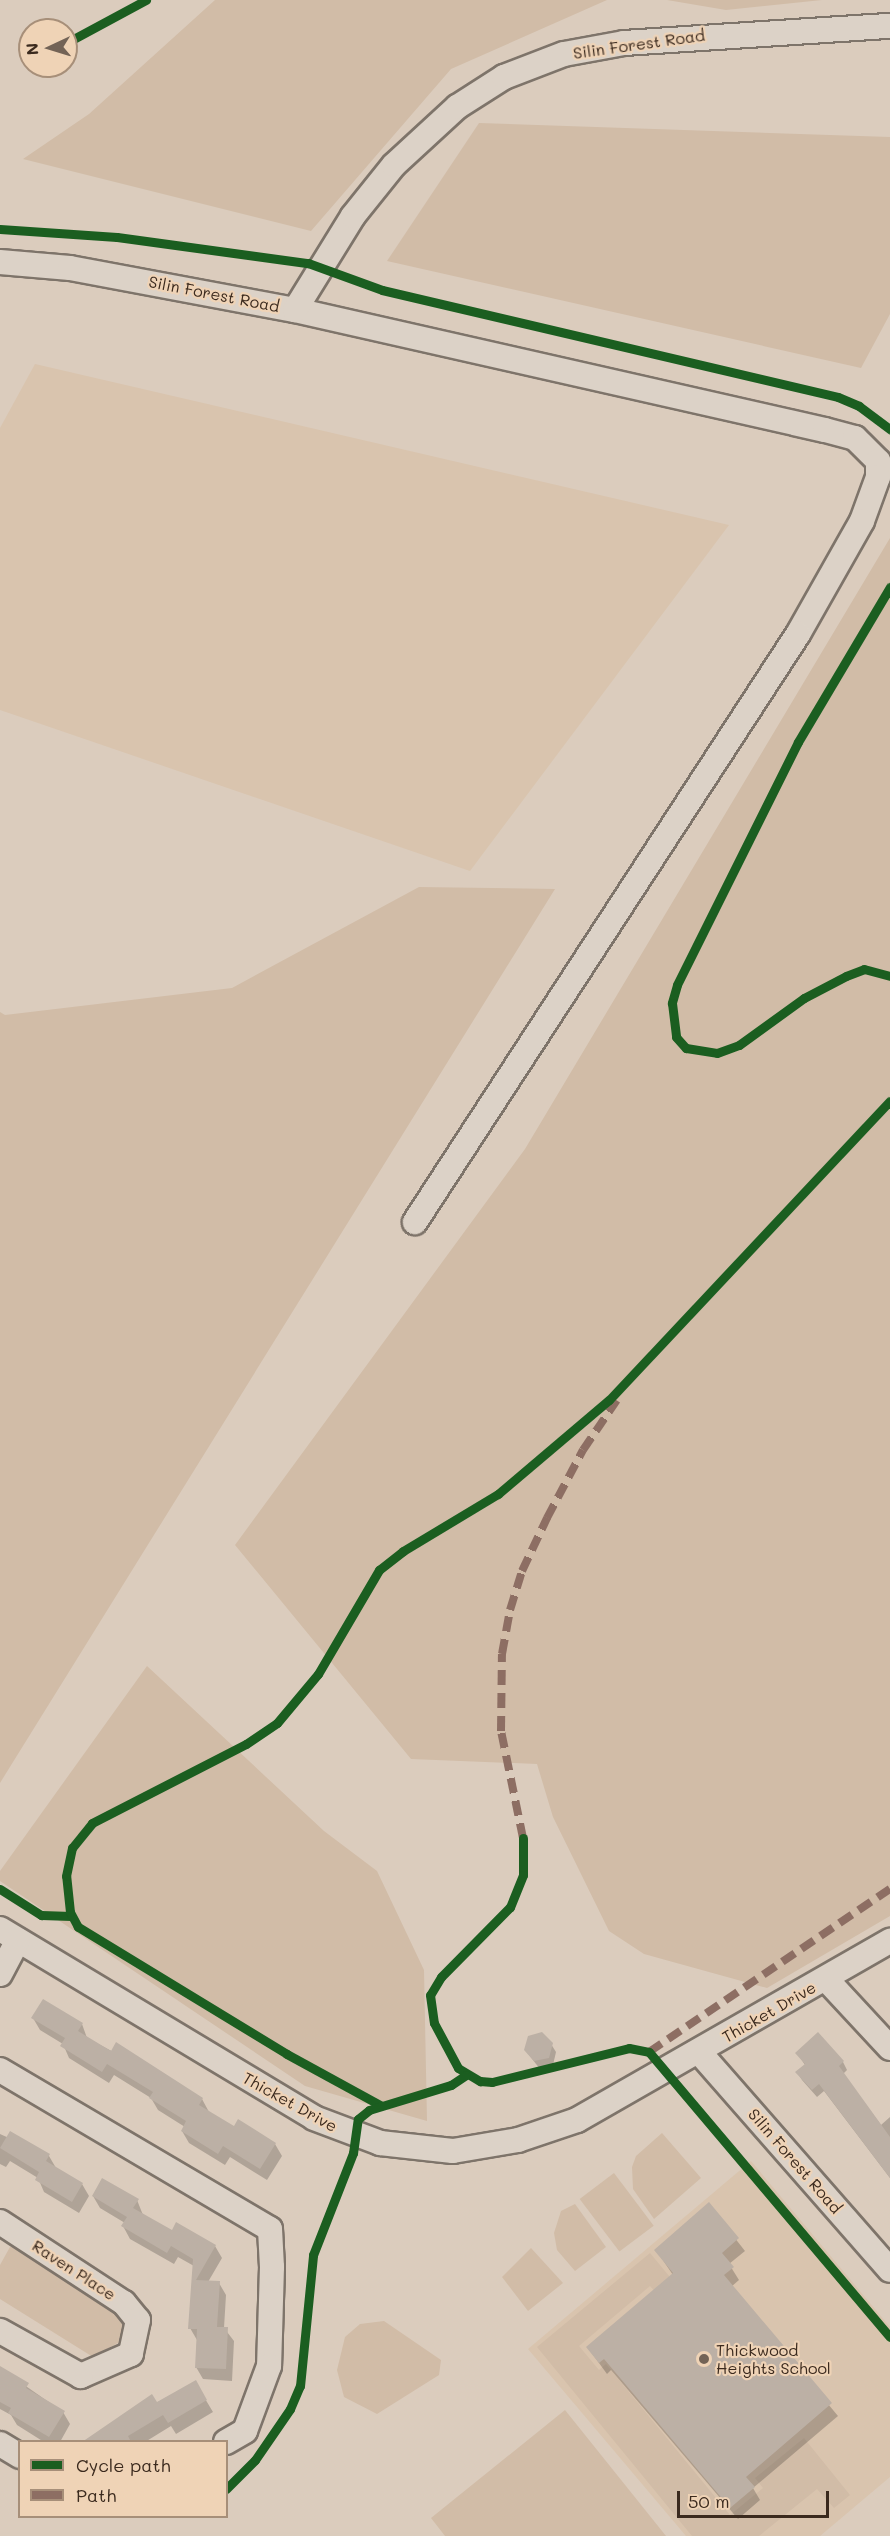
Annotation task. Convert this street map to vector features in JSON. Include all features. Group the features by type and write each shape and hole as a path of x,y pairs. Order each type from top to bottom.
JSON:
{"street":[{"name":"Silin Forest Road","path":"0,262 70,268 295,310 353,216 394,165 457,107 504,77 564,54 624,43 890,26"},
{"path":"295,310 825,430 855,438 878,461 876,484 862,521 798,634 415,1222"},
{"path":"0,1974 9,1935"},
{"name":"Thicket Drive","path":"9,1935 284,2102 336,2129 401,2147 453,2151 518,2140 577,2120 700,2053 890,1941"},
{"path":"826,1979 890,2048"},
{"name":"Silin Forest Road","path":"700,2053 890,2270"},
{"path":"0,2070 270,2229 268,2366 245,2431 228,2441"},
{"name":"Raven Place","path":"0,2331 81,2376 131,2354 138,2320 124,2303 1,2225"},
{"path":"0,2444 18,2455"}],"shaded area":[{"path":"215,0 607,0 451,69 311,231 23,159 89,114"},
{"path":"667,0 822,0 726,10"},
{"path":"479,123 890,137 890,314 861,368 387,261"},
{"path":"35,364 729,525 470,871 0,710 0,428"},
{"path":"890,538 890,1916 767,1988 644,1954 609,1931 553,1817 537,1764 411,1759 235,1545 525,1149"},
{"path":"419,887 555,889 0,1783 0,1012 5,1015 232,988"},
{"path":"147,1666 324,1831 377,1871 424,1970 427,2121 305,2086 0,1881 0,1871"},
{"path":"662,2133 701,2178 654,2219 633,2189 632,2167 636,2156"},
{"path":"751,2161 890,2327 890,2477 820,2536 686,2536 528,2349"},
{"path":"614,2173 654,2226 619,2252 580,2199"},
{"path":"575,2204 606,2247 575,2271 557,2250 554,2233 561,2211"},
{"path":"10,2247 27,2247 124,2311 130,2326 123,2340 93,2357 0,2299 0,2265"},
{"path":"531,2248 563,2283 528,2311 502,2277"},
{"path":"650,2253 674,2282 658,2295 650,2286 579,2346 599,2370 606,2364 730,2515 763,2488 755,2478 804,2438 850,2495 834,2508 817,2489 759,2536 692,2536 537,2347"},
{"path":"384,2321 441,2360 439,2375 377,2414 344,2397 337,2370 345,2337 360,2324"},
{"path":"565,2410 666,2536 445,2536 431,2518"}],"building":[{"path":"43,1999 83,2023 78,2031 111,2051 116,2042 203,2098 199,2105 234,2126 238,2119 276,2143 260,2169 223,2146 218,2154 181,2131 186,2121 149,2098 153,2092 107,2064 102,2072 60,2046 65,2038 31,2018"},
{"path":"542,2032 553,2043 549,2058 534,2061 524,2050 528,2036"},
{"path":"818,2032 844,2061 839,2066 890,2137 890,2178 819,2084 812,2090 795,2072 805,2064 795,2053"},
{"path":"10,2131 50,2154 46,2161 83,2183 72,2202 35,2180 39,2172 0,2148"},
{"path":"102,2178 139,2199 133,2208 172,2230 176,2222 216,2245 196,2280 220,2281 217,2327 228,2327 226,2369 195,2368 197,2329 188,2329 193,2259 171,2246 167,2253 121,2226 127,2217 92,2196"},
{"name":"Thickwood Heights School","path":"709,2202 739,2238 722,2253 734,2267 724,2275 832,2403 746,2477 755,2487 730,2508 604,2359 599,2363 586,2347 673,2273 654,2250"},
{"path":"0,2366 29,2383 26,2388 65,2411 49,2437 8,2413 11,2408 0,2402"},
{"path":"196,2380 207,2400 168,2423 163,2415 128,2436 130,2440 85,2440 152,2394 157,2402"}],"marked path":[{"path":"523,1838 501,1731 502,1654 510,1610 522,1571 547,1518 583,1450 617,1400"},
{"path":"649,2052 890,1889"}],"cycle path":[{"path":"78,37 146,0"},
{"path":"0,229 117,237 308,263 382,290 838,397 859,406 890,429"},
{"path":"890,587 798,742 677,985 672,1003 676,1037 686,1048 717,1053 739,1045 804,998 846,976 864,969 890,976"},
{"path":"380,2105 287,2054 78,1927 70,1912 66,1876 72,1848 92,1823 246,1744 277,1723 318,1674 379,1570 403,1551 498,1494 609,1400 890,1101"},
{"path":"523,1838 523,1875 510,1907 441,1977 430,1995 434,2023 458,2068 480,2081 492,2082 629,2048 649,2052 890,2337"},
{"path":"0,1889 41,1915 71,1916"},
{"path":"228,2487 255,2460 290,2409 300,2386 313,2255 353,2153 358,2119 369,2110 451,2085 466,2075"}],"place":[{"name":"Thickwood Heights School","path":"704,2359"}]}
